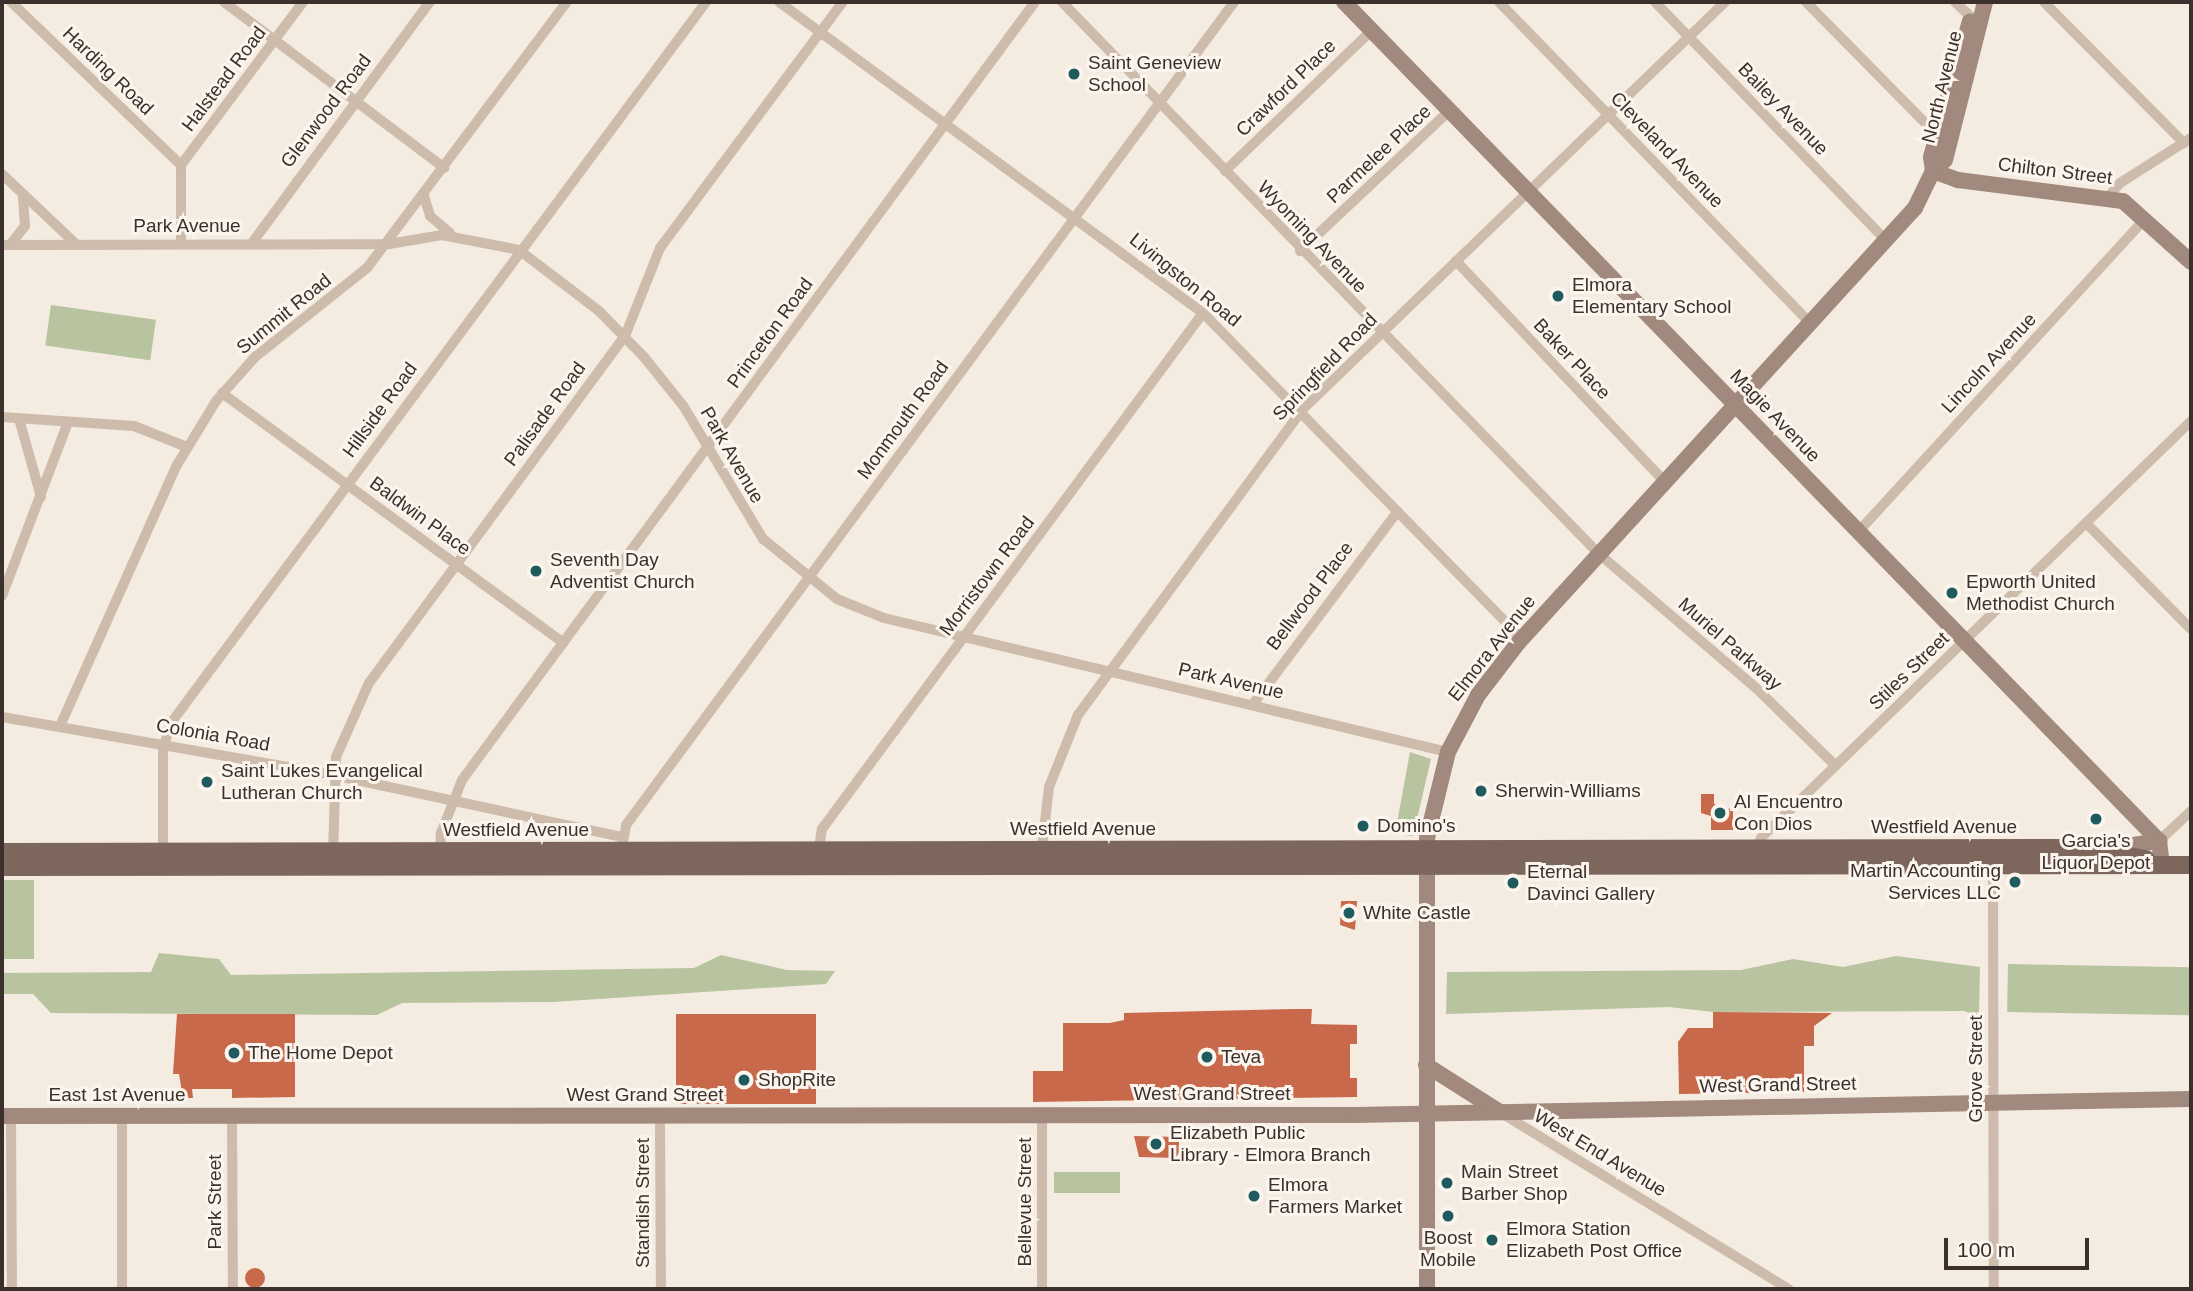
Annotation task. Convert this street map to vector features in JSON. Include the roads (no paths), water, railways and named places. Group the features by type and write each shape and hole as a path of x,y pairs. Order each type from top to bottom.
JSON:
{"main road":[{"name":"Westfield Avenue","path":"1993,856 2084,848 2119,851 2162,865"},
{"name":"Westfield Avenue","path":"2,852 163,859 440,859 620,851 818,858 1993,856 2191,865"},
{"name":"Westfield Avenue","path":"2,867 163,859"}],"street":[{"name":"Harding Road","path":"11,2 181,165"},
{"path":"224,2 444,168"},
{"name":"Halstead Road","path":"181,165 303,2"},
{"name":"Glenwood Road","path":"252,243 430,2"},
{"name":"Summit Road","path":"60,726 187,447 222,393 255,357 367,268 389,244 567,2"},
{"name":"Hillside Road","path":"163,859 163,743 172,723 519,250 706,2"},
{"name":"Livingston Road","path":"779,2 947,121 1203,313 1522,639"},
{"name":"Palisade Road","path":"333,859 333,775 341,739 363,693 625,336 660,248 843,2"},
{"name":"Princeton Road","path":"440,859 452,799 563,643 1035,2"},
{"name":"Wyoming Avenue","path":"1062,2 1380,334 1598,553"},
{"name":"Monmouth Road","path":"620,851 807,580 1234,2"},
{"name":"Magie Avenue","path":"1345,2 2159,842"},
{"name":"Cleveland Avenue","path":"1499,2 1809,322"},
{"name":"Bailey Avenue","path":"1655,2 1886,240"},
{"name":"Springfield Road","path":"1041,858 1044,813 1061,751 1078,715 1301,411 1725,2"},
{"path":"1807,2 1937,135"},
{"path":"1955,2 1973,9"},
{"name":"North Avenue","path":"1933,171 1945,160 1985,2"},
{"path":"2043,2 2187,140 2120,183 2108,197"},
{"name":"North Avenue","path":"1933,171 1937,135 1973,9"},
{"name":"Crawford Place","path":"1225,171 1372,30"},
{"name":"Parmelee Place","path":"1300,251 1450,110"},
{"path":"181,165 181,244"},
{"name":"Chilton Street","path":"1933,171 1965,181 2123,201 2191,262"},
{"name":"Elmora Avenue","path":"1427,1289 1427,857 1433,797 1448,752 1478,695 1522,639 1732,403 1915,208 1933,171"},
{"path":"2,174 77,245"},
{"path":"6,245 25,226 22,194"},
{"path":"424,195 435,223 456,235"},
{"name":"Lincoln Avenue","path":"1859,531 2145,219"},
{"name":"Park Avenue","path":"6,245 389,244 456,235 519,250 625,336 674,394 762,539 807,580 860,610 1448,752"},
{"name":"Baker Place","path":"1456,261 1663,480"},
{"name":"Morristown Road","path":"818,858 821,829 1203,313"},
{"name":"Baldwin Place","path":"222,393 563,643"},
{"path":"2,417 145,428 187,447"},
{"path":"19,419 41,497"},
{"name":"Stiles Street","path":"1755,857 1835,765 2191,421"},
{"path":"2,596 68,422"},
{"name":"Bellwood Place","path":"1252,704 1398,511"},
{"path":"2086,523 2191,629"},
{"name":"Muriel Parkway","path":"1598,553 1756,688 1835,765"},
{"name":"Colonia Road","path":"2,717 163,743 452,799 620,851"},
{"path":"2084,848 2133,848 2159,842 2191,811"},
{"path":"2159,842 2162,865"},
{"name":"Grove Street","path":"1993,856 1994,1289"},
{"path":"1426,1065 1500,1112"},
{"name":"West Grand Street","path":"232,1115 1426,1114 2191,1099"},
{"name":"West End Avenue","path":"1500,1112 1789,1289"},
{"name":"East 1st Avenue","path":"6,1116 232,1115"},
{"name":"Park Street","path":"232,1115 233,1289"},
{"path":"6,1116 12,1289"},
{"path":"122,1116 122,1289"},
{"name":"Standish Street","path":"660,1116 661,1289"},
{"name":"Bellevue Street","path":"1042,1116 1042,1289"}],"place":[{"name":"Saint Geneview School","path":"1074,74"},
{"name":"Elmora Elementary School","path":"1558,296"},
{"name":"Seventh Day Adventist Church","path":"536,571"},
{"name":"Epworth United Methodist Church","path":"1952,593"},
{"name":"Saint Lukes Evangelical Lutheran Church","path":"207,782"},
{"name":"Sherwin-Williams","path":"1481,791"},
{"name":"Al Encuentro Con Dios","path":"1720,813"},
{"name":"Garcia's Liquor Depot","path":"2096,819"},
{"name":"Domino's","path":"1363,826"},
{"name":"Martin Accounting Services LLC","path":"2015,882"},
{"name":"Eternal Davinci Gallery","path":"1513,883"},
{"name":"White Castle","path":"1349,913"},
{"name":"The Home Depot","path":"234,1053"},
{"name":"Teva","path":"1207,1057"},
{"name":"ShopRite","path":"744,1080"},
{"name":"Elizabeth Public Library - Elmora Branch","path":"1156,1144"},
{"name":"Main Street Barber Shop","path":"1447,1183"},
{"name":"Elmora Farmers Market","path":"1254,1196"},
{"name":"Boost Mobile","path":"1448,1216"},
{"name":"Elmora Station Elizabeth Post Office","path":"1492,1240"}]}
